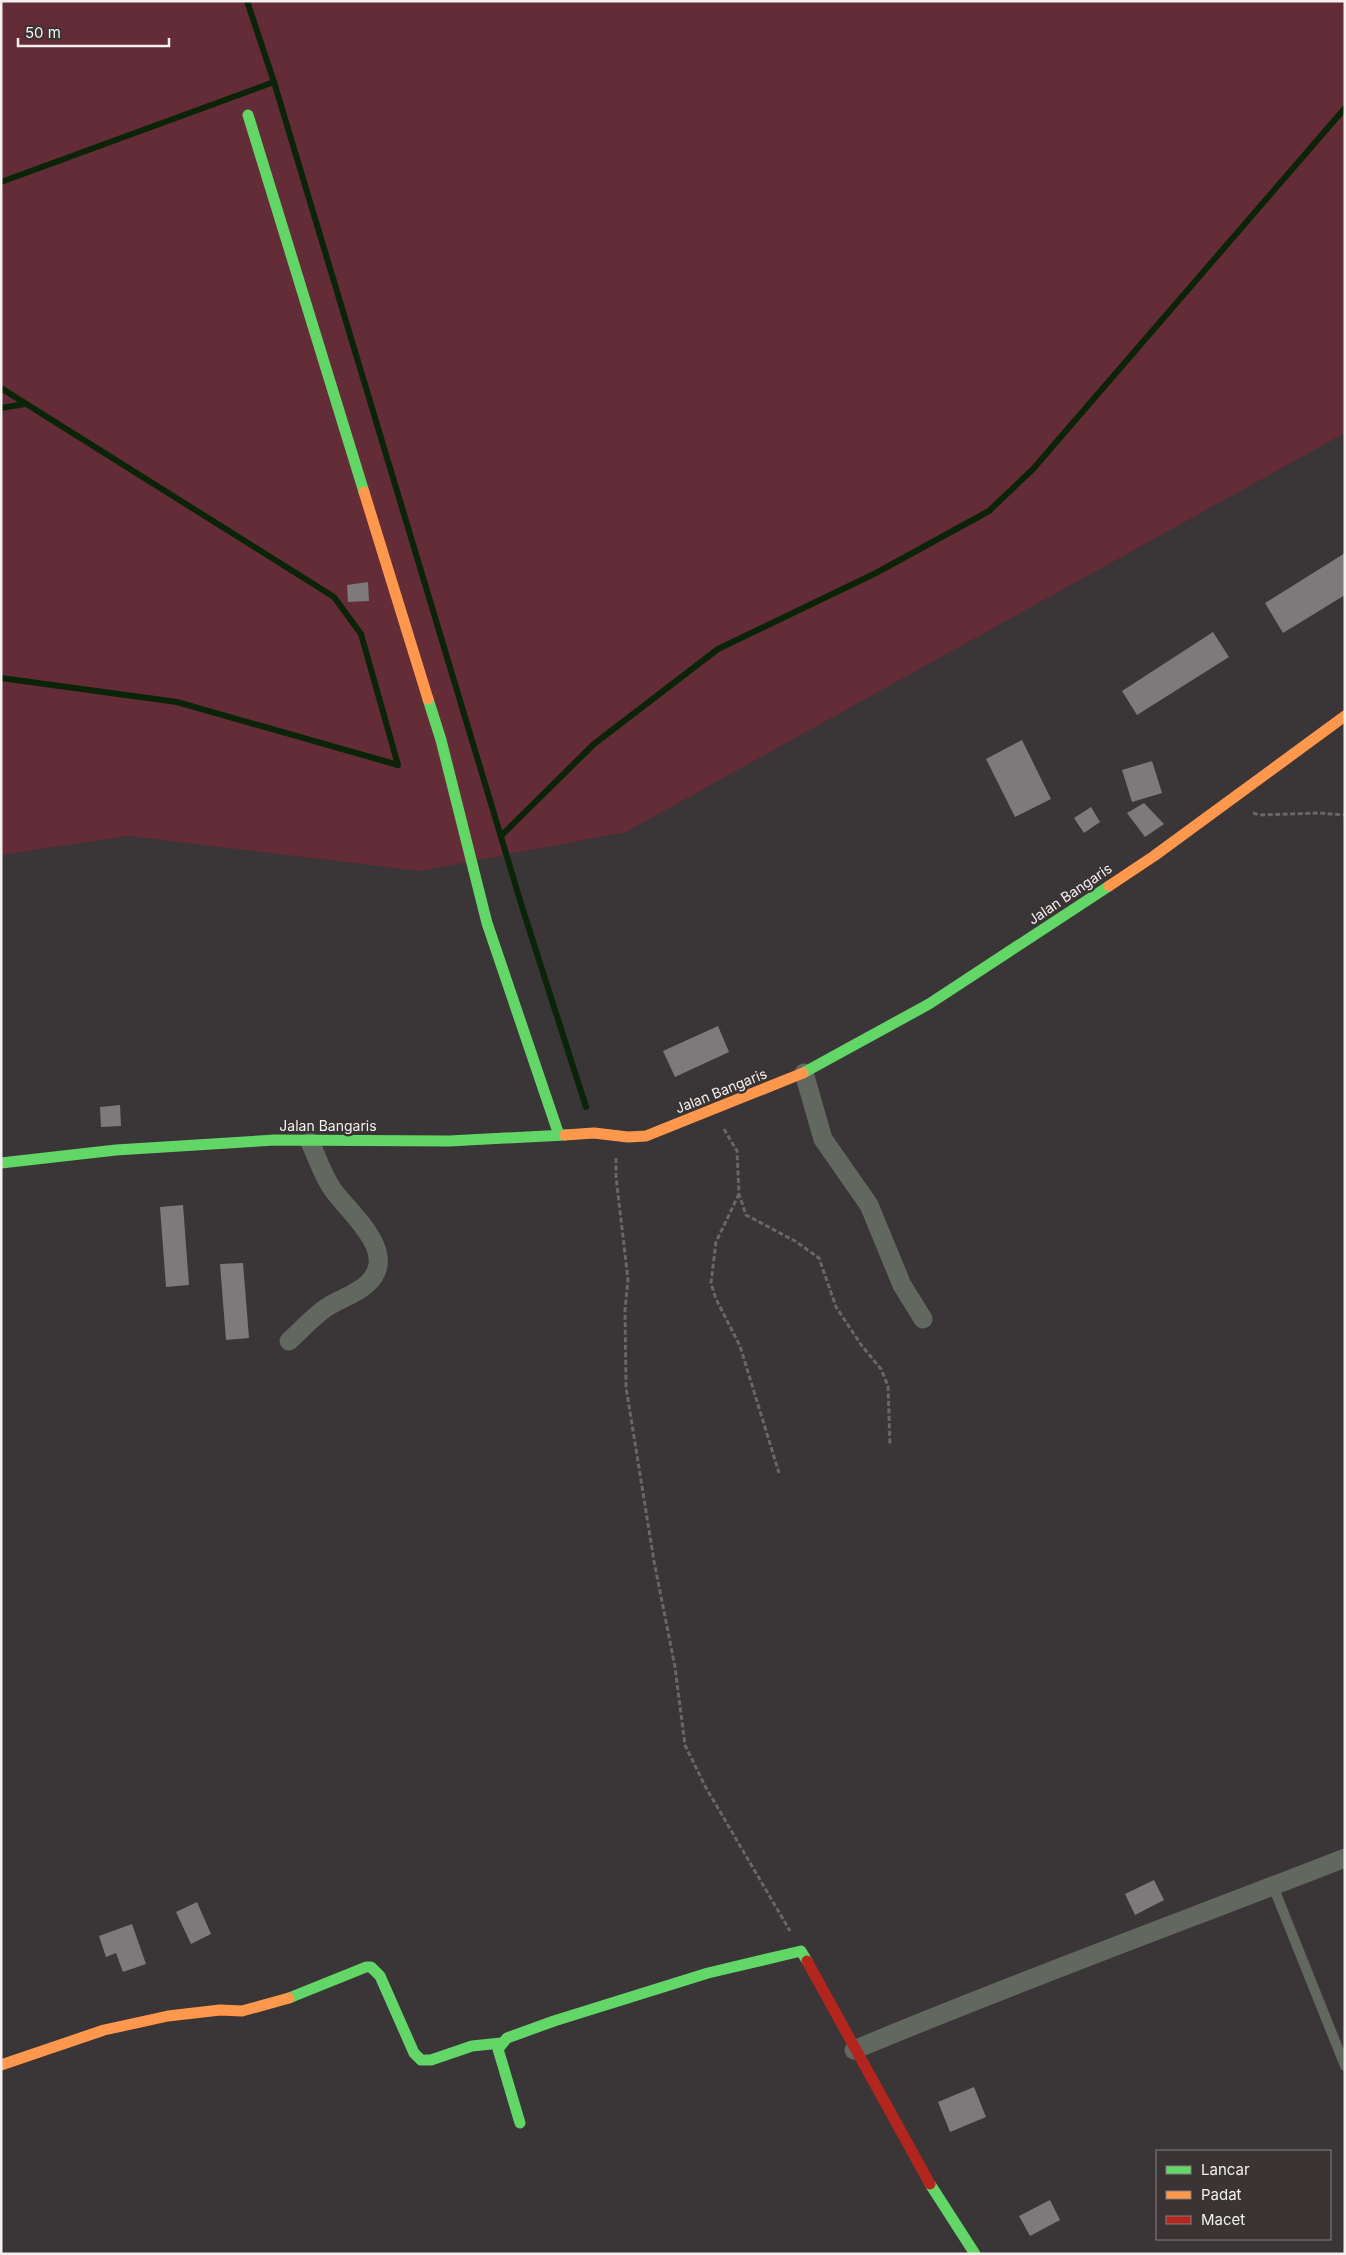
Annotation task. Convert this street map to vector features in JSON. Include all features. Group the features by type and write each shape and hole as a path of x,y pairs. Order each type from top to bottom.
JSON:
{"street":[{"path":"248,115 441,740 487,923 559,1135"},
{"name":"Jalan Bangaris","path":"1,1163 116,1150 217,1143 449,1141 594,1133 616,1136 646,1136 804,1073 929,1004 1154,856 1345,716"},
{"path":"804,1073 824,1139 869,1205 902,1285 923,1319"},
{"path":"289,1341 323,1310 364,1287 371,1280 379,1263 377,1252 370,1236 332,1189 310,1142"},
{"path":"854,2050 970,2001 1099,1954 1345,1858"},
{"path":"520,2123 500,2061 498,2049 507,2038 554,2021 699,1976 801,1951 921,2170 975,2254"},
{"path":"1,2065 104,2030 168,2016 220,2010 242,2011 298,1995 366,1967 371,1967 380,1976 414,2053 421,2060 430,2060 472,2046 501,2043"}],"lane":[{"path":"1273,1886 1345,2066"}],"path":[{"path":"1228,802 1260,815 1319,813 1345,815"},
{"path":"711,1111 737,1151 738,1194 746,1215 794,1241 820,1258 836,1307 862,1346 881,1369 888,1386 890,1445"},
{"path":"616,1136 616,1177 628,1280 625,1310 626,1387 654,1561 675,1667 685,1745 705,1786 801,1951"},
{"path":"738,1194 716,1242 711,1283 716,1299 740,1346 779,1473"}],"shaded area":[{"path":"1,1 1345,1 1345,433 626,832 420,871 128,836 1,855"}],"building":[{"path":"1345,553 1345,595 1283,633 1265,603"},
{"path":"368,582 369,601 348,602 347,585"},
{"path":"1213,632 1229,657 1137,715 1122,691"},
{"path":"1022,740 1051,799 1015,817 986,759"},
{"path":"1152,761 1162,793 1132,802 1122,770"},
{"path":"1144,803 1164,824 1145,837 1127,813"},
{"path":"1091,807 1100,822 1084,833 1074,818"},
{"path":"718,1026 729,1052 675,1077 663,1051"},
{"path":"120,1105 121,1126 101,1127 100,1107"},
{"path":"183,1205 189,1285 166,1287 160,1207"},
{"path":"243,1263 249,1338 226,1340 220,1264"},
{"path":"1154,1880 1164,1900 1135,1915 1125,1894"},
{"path":"197,1902 211,1934 191,1944 176,1912"},
{"path":"132,1924 146,1964 123,1972 116,1953 106,1957 99,1936"},
{"path":"974,2087 986,2117 950,2132 938,2102"},
{"path":"1050,2200 1060,2220 1030,2236 1019,2216"}],"waterway":[{"path":"247,1 274,82"},
{"path":"1,182 274,82 523,910 586,1107"},
{"path":"501,836 594,744 718,649 876,573 989,511 1033,469 1345,108"},
{"path":"1,388 334,597 361,634 398,765 177,702 1,678"},
{"path":"1,408 25,404"}],"traffic: fast":[{"path":"248,115 364,492"},
{"path":"428,699 441,740 487,923 559,1135"},
{"path":"803,1073 929,1004 1109,886"},
{"path":"1,1163 116,1150 275,1140 449,1141 565,1135"},
{"path":"520,2123 498,2049 507,2038 554,2021 708,1973 801,1951 807,1961"},
{"path":"289,1998 366,1967 371,1967 380,1976 414,2053 421,2060 431,2060 472,2046 501,2043"},
{"path":"930,2184 975,2254"}],"traffic: slow":[{"path":"364,492 428,699"},
{"path":"1109,886 1154,856 1345,716"},
{"path":"565,1135 594,1133 628,1137 646,1136 803,1073"},
{"path":"1,2065 104,2030 168,2016 220,2010 242,2011 289,1998"}],"traffic: jam":[{"path":"807,1961 930,2184"}]}
